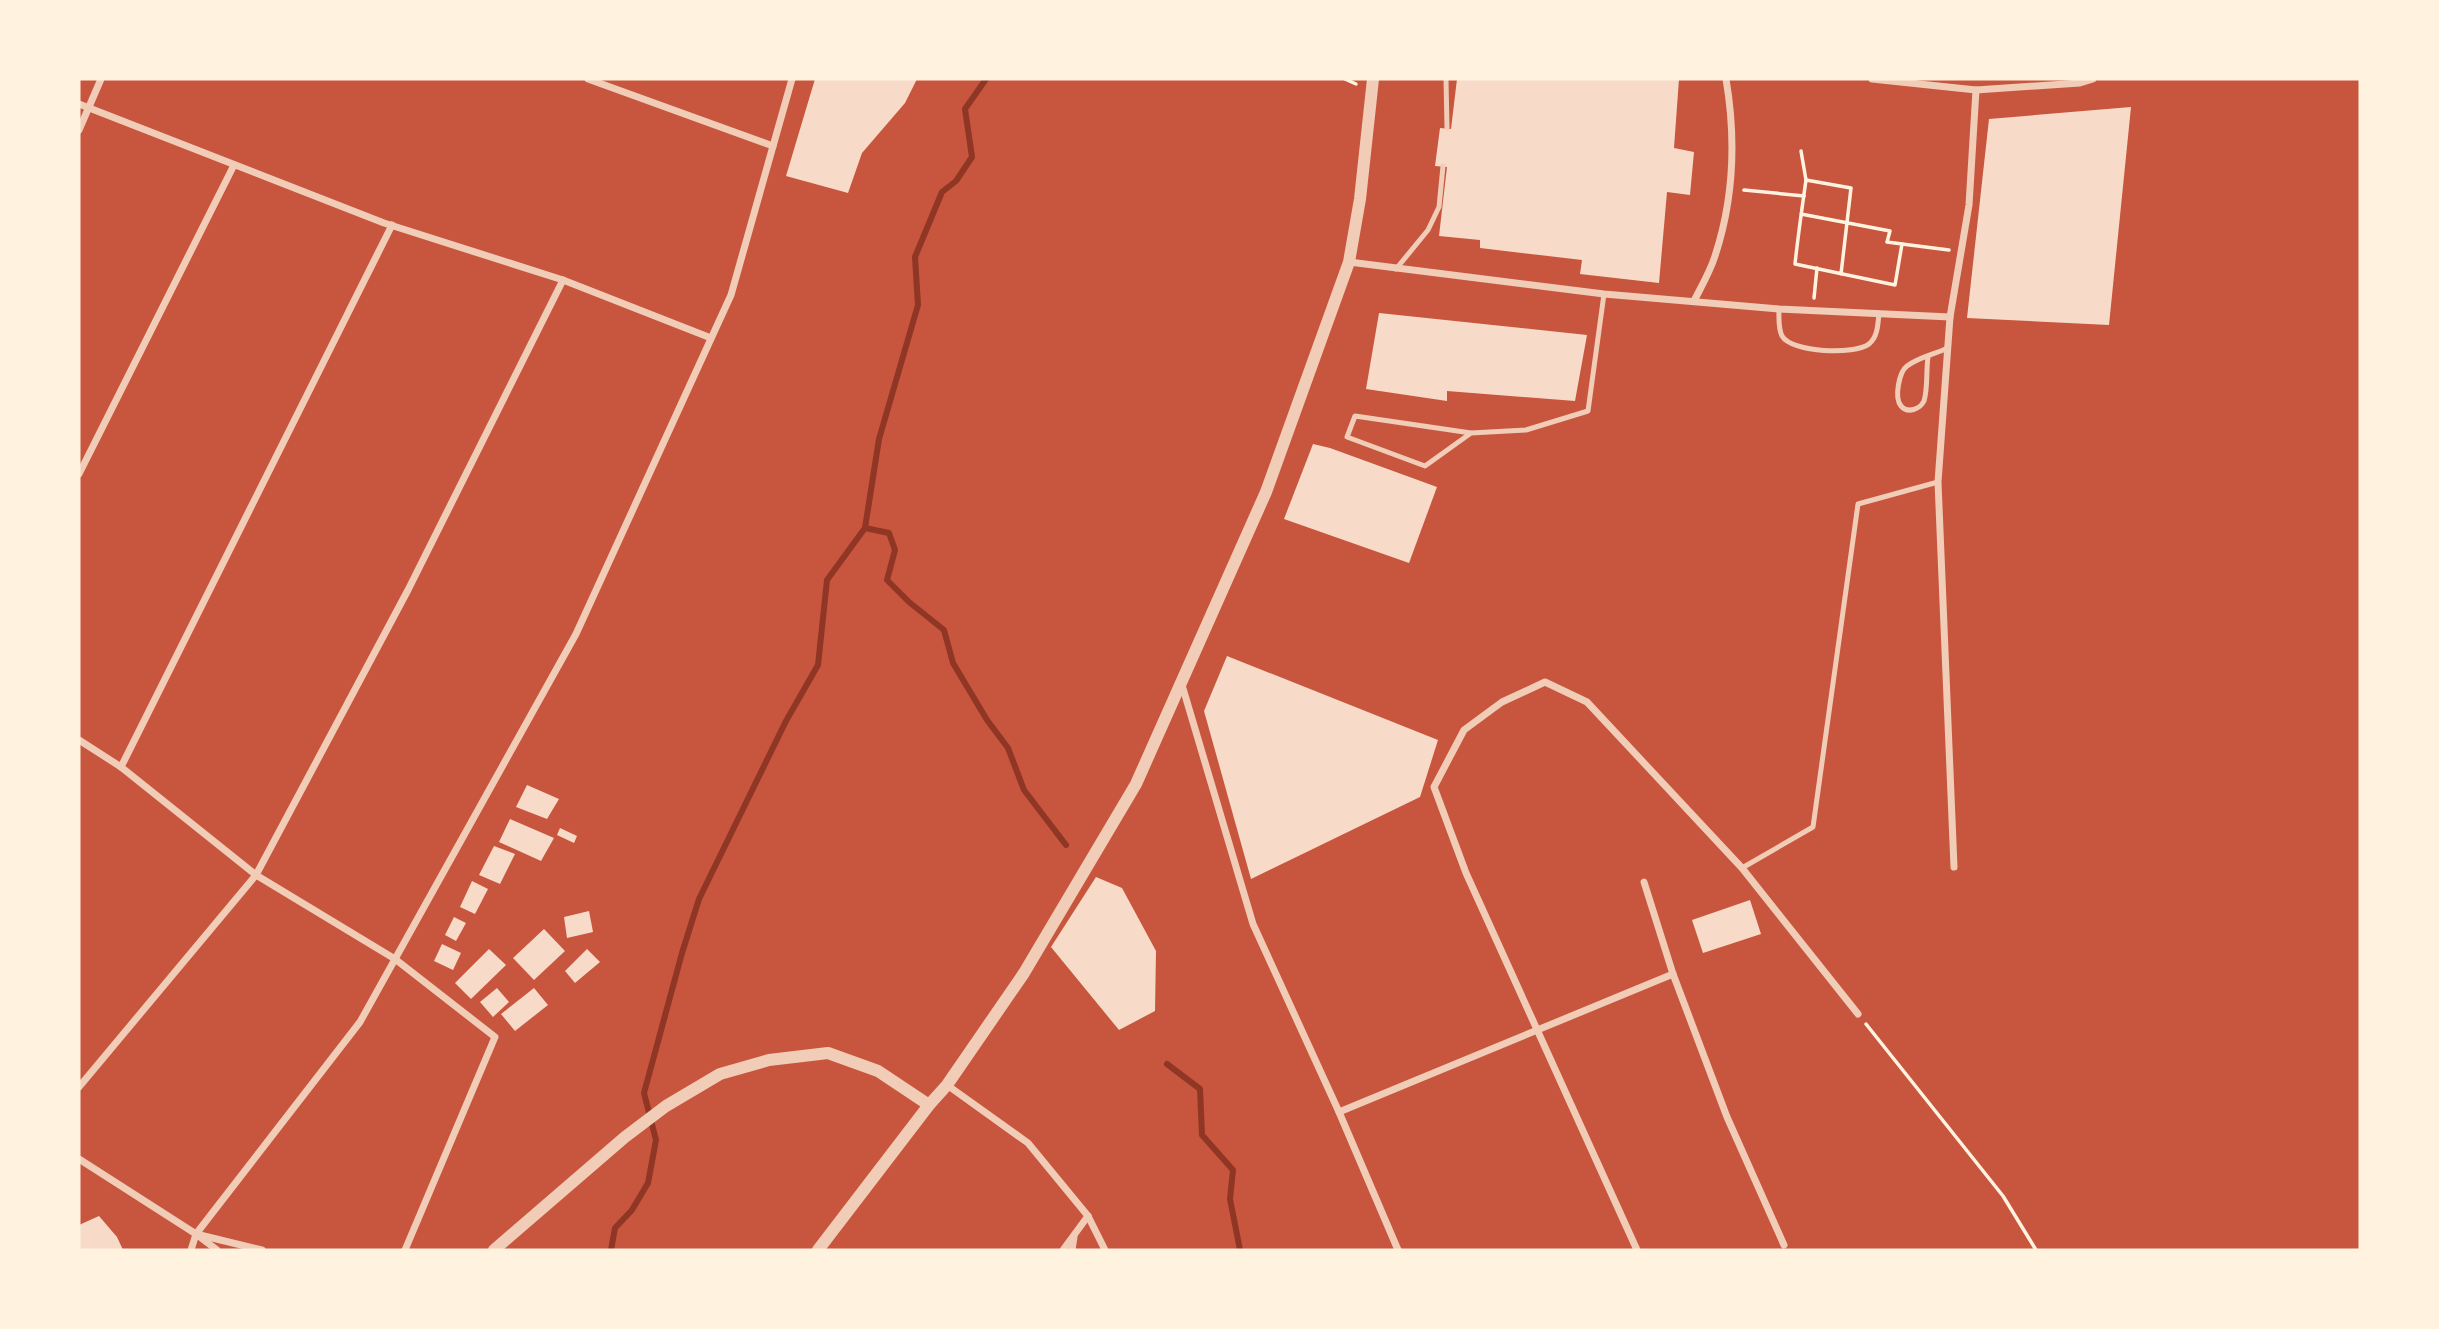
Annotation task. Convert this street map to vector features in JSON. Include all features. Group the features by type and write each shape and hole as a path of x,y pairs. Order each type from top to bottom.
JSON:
{"street":[{"path":"79,130 101,79"},
{"path":"590,79 773,146"},
{"path":"191,1250 196,1234 360,1022 576,634 731,295 792,79"},
{"path":"818,1250 947,1085 1024,973 1136,784 1266,492 1349,262 1360,199 1373,79"},
{"path":"1695,301 1715,257 1731,189 1733,120 1726,79"},
{"path":"1872,79 1976,90 2080,83 2093,79"},
{"path":"1954,867 1938,482 1950,317 1969,205 1976,90"},
{"path":"79,104 392,225 563,279 711,338"},
{"path":"79,474 234,166"},
{"path":"121,767 392,225"},
{"path":"1349,262 1604,294 1779,309 1950,317"},
{"path":"79,1087 256,875 408,590 563,279"},
{"path":"1181,681 1253,925 1339,1112 1398,1250"},
{"path":"1637,1250 1466,873 1434,787 1464,730 1502,702 1545,682 1587,702 1742,868 1858,1014"},
{"path":"79,740 121,767 256,875 395,959 495,1037 405,1250"},
{"path":"1644,882 1673,974 1727,1117 1784,1245"},
{"path":"1339,1112 1673,974"},
{"path":"494,1250 625,1137 666,1106 720,1073 769,1060 828,1053 878,1071 929,1105"},
{"path":"947,1085 1028,1143 1088,1216 1105,1250"},
{"path":"79,1159 217,1250"},
{"path":"1063,1250 1088,1216"},
{"path":"196,1234 262,1250"},
{"path":"1072,1250 1074,1236"}],"lane":[{"path":"1446,79 1447,128"},
{"path":"1396,269 1428,230 1439,207 1443,166"},
{"path":"1471,433 1424,466 1347,438 1355,416 1471,433 1526,430 1588,411 1604,294"},
{"path":"1779,309 1783,337 1792,345 1812,349 1857,351 1871,342 1876,333 1879,313"},
{"path":"1928,357 1923,402 1910,411 1900,406 1899,375 1905,367 1948,348"},
{"path":"1742,868 1813,827 1858,504 1938,482"}],"path":[{"path":"1801,151 1806,180 1795,264 1895,285 1902,244"},
{"path":"1806,180 1851,188 1840,274"},
{"path":"1731,189 1804,197"},
{"path":"1801,214 1890,231 1887,242 1961,251"},
{"path":"1813,310 1817,268"},
{"path":"1858,1014 2003,1196 2036,1250"}],"building":[{"path":"815,79 917,79 905,103 862,153 848,193 786,176"},
{"path":"1457,79 1679,79 1674,148 1694,152 1690,195 1667,192 1659,283 1580,274 1582,260 1480,248 1480,240 1439,236 1447,167 1435,166 1440,128 1451,129"},
{"path":"2131,107 2109,325 1967,318 1989,119"},
{"path":"1379,313 1587,335 1575,401 1447,391 1447,401 1366,389"},
{"path":"1313,444 1437,487 1409,563 1284,519"},
{"path":"1227,656 1438,740 1420,797 1251,879 1204,711"},
{"path":"527,785 559,799 547,819 516,807"},
{"path":"510,819 554,838 541,861 499,842"},
{"path":"560,828 577,836 574,843 557,835"},
{"path":"494,846 515,854 500,884 479,875"},
{"path":"1096,877 1122,888 1156,951 1155,1011 1119,1030 1051,947"},
{"path":"472,881 488,889 475,914 460,907"},
{"path":"1750,900 1761,934 1703,953 1692,920"},
{"path":"589,911 593,932 567,938 564,917"},
{"path":"454,917 466,923 456,941 445,935"},
{"path":"544,929 565,951 534,980 513,958"},
{"path":"442,944 461,953 453,970 434,961"},
{"path":"489,949 506,965 471,999 455,983"},
{"path":"587,949 600,962 575,983 565,971"},
{"path":"497,988 509,1002 493,1017 480,1002"},
{"path":"534,988 548,1005 515,1031 501,1014"},
{"path":"99,1216 117,1237 123,1250 79,1250 79,1225"}],"waterway":[{"path":"611,1250 615,1228 632,1210 648,1183 656,1140 644,1093 699,899 786,721 818,665 827,580 865,528 879,439 918,305 915,257 942,192 956,181 972,157 965,109 986,79"},
{"path":"865,528 889,533 895,550 887,580 944,630 953,663 987,720 1008,748 1024,790 1066,845"},
{"path":"1167,1064 1200,1089 1202,1135 1233,1170 1230,1199 1240,1250"}]}
